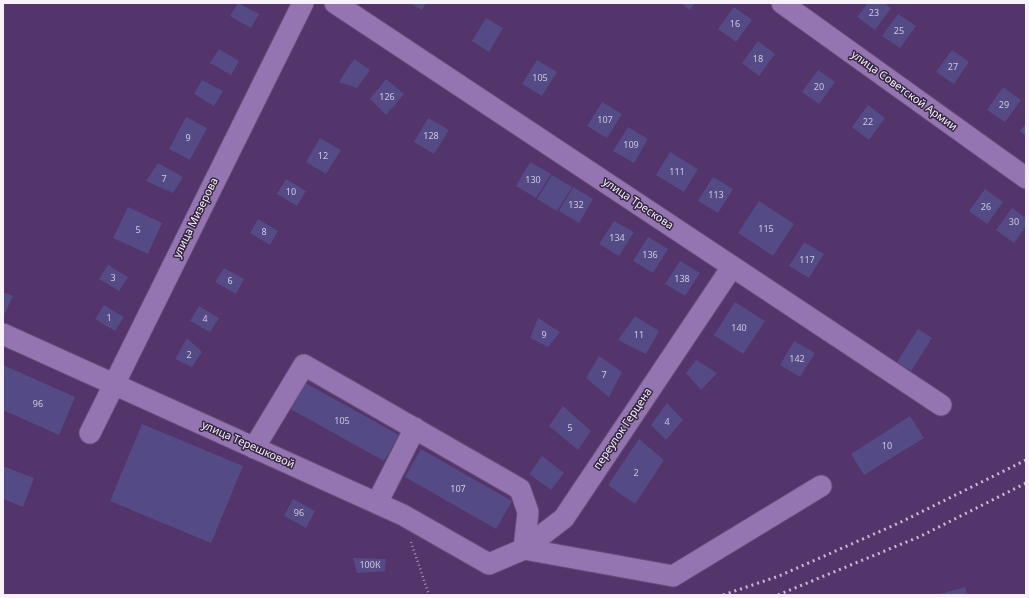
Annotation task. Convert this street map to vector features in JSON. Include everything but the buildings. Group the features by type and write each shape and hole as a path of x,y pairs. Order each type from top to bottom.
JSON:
{"street":[{"name":"улица Мизерова","path":"90,433 303,3"},
{"name":"улица Трескова","path":"335,3 941,405"},
{"name":"улица Советской Армии","path":"782,3 1026,178"},
{"name":"переулок Герцена","path":"489,564 524,549 564,518 732,267"},
{"name":"улица Терешковой","path":"3,334 378,503 403,515 489,564"},
{"path":"254,448 304,365 520,489 528,512 524,549 673,576 821,486"},
{"path":"378,503 415,428"}],"path":[{"path":"403,515 429,595"}],"railway":[{"path":"723,595 779,576 899,523 1026,460"},
{"path":"778,595 921,536 1026,483"}]}
